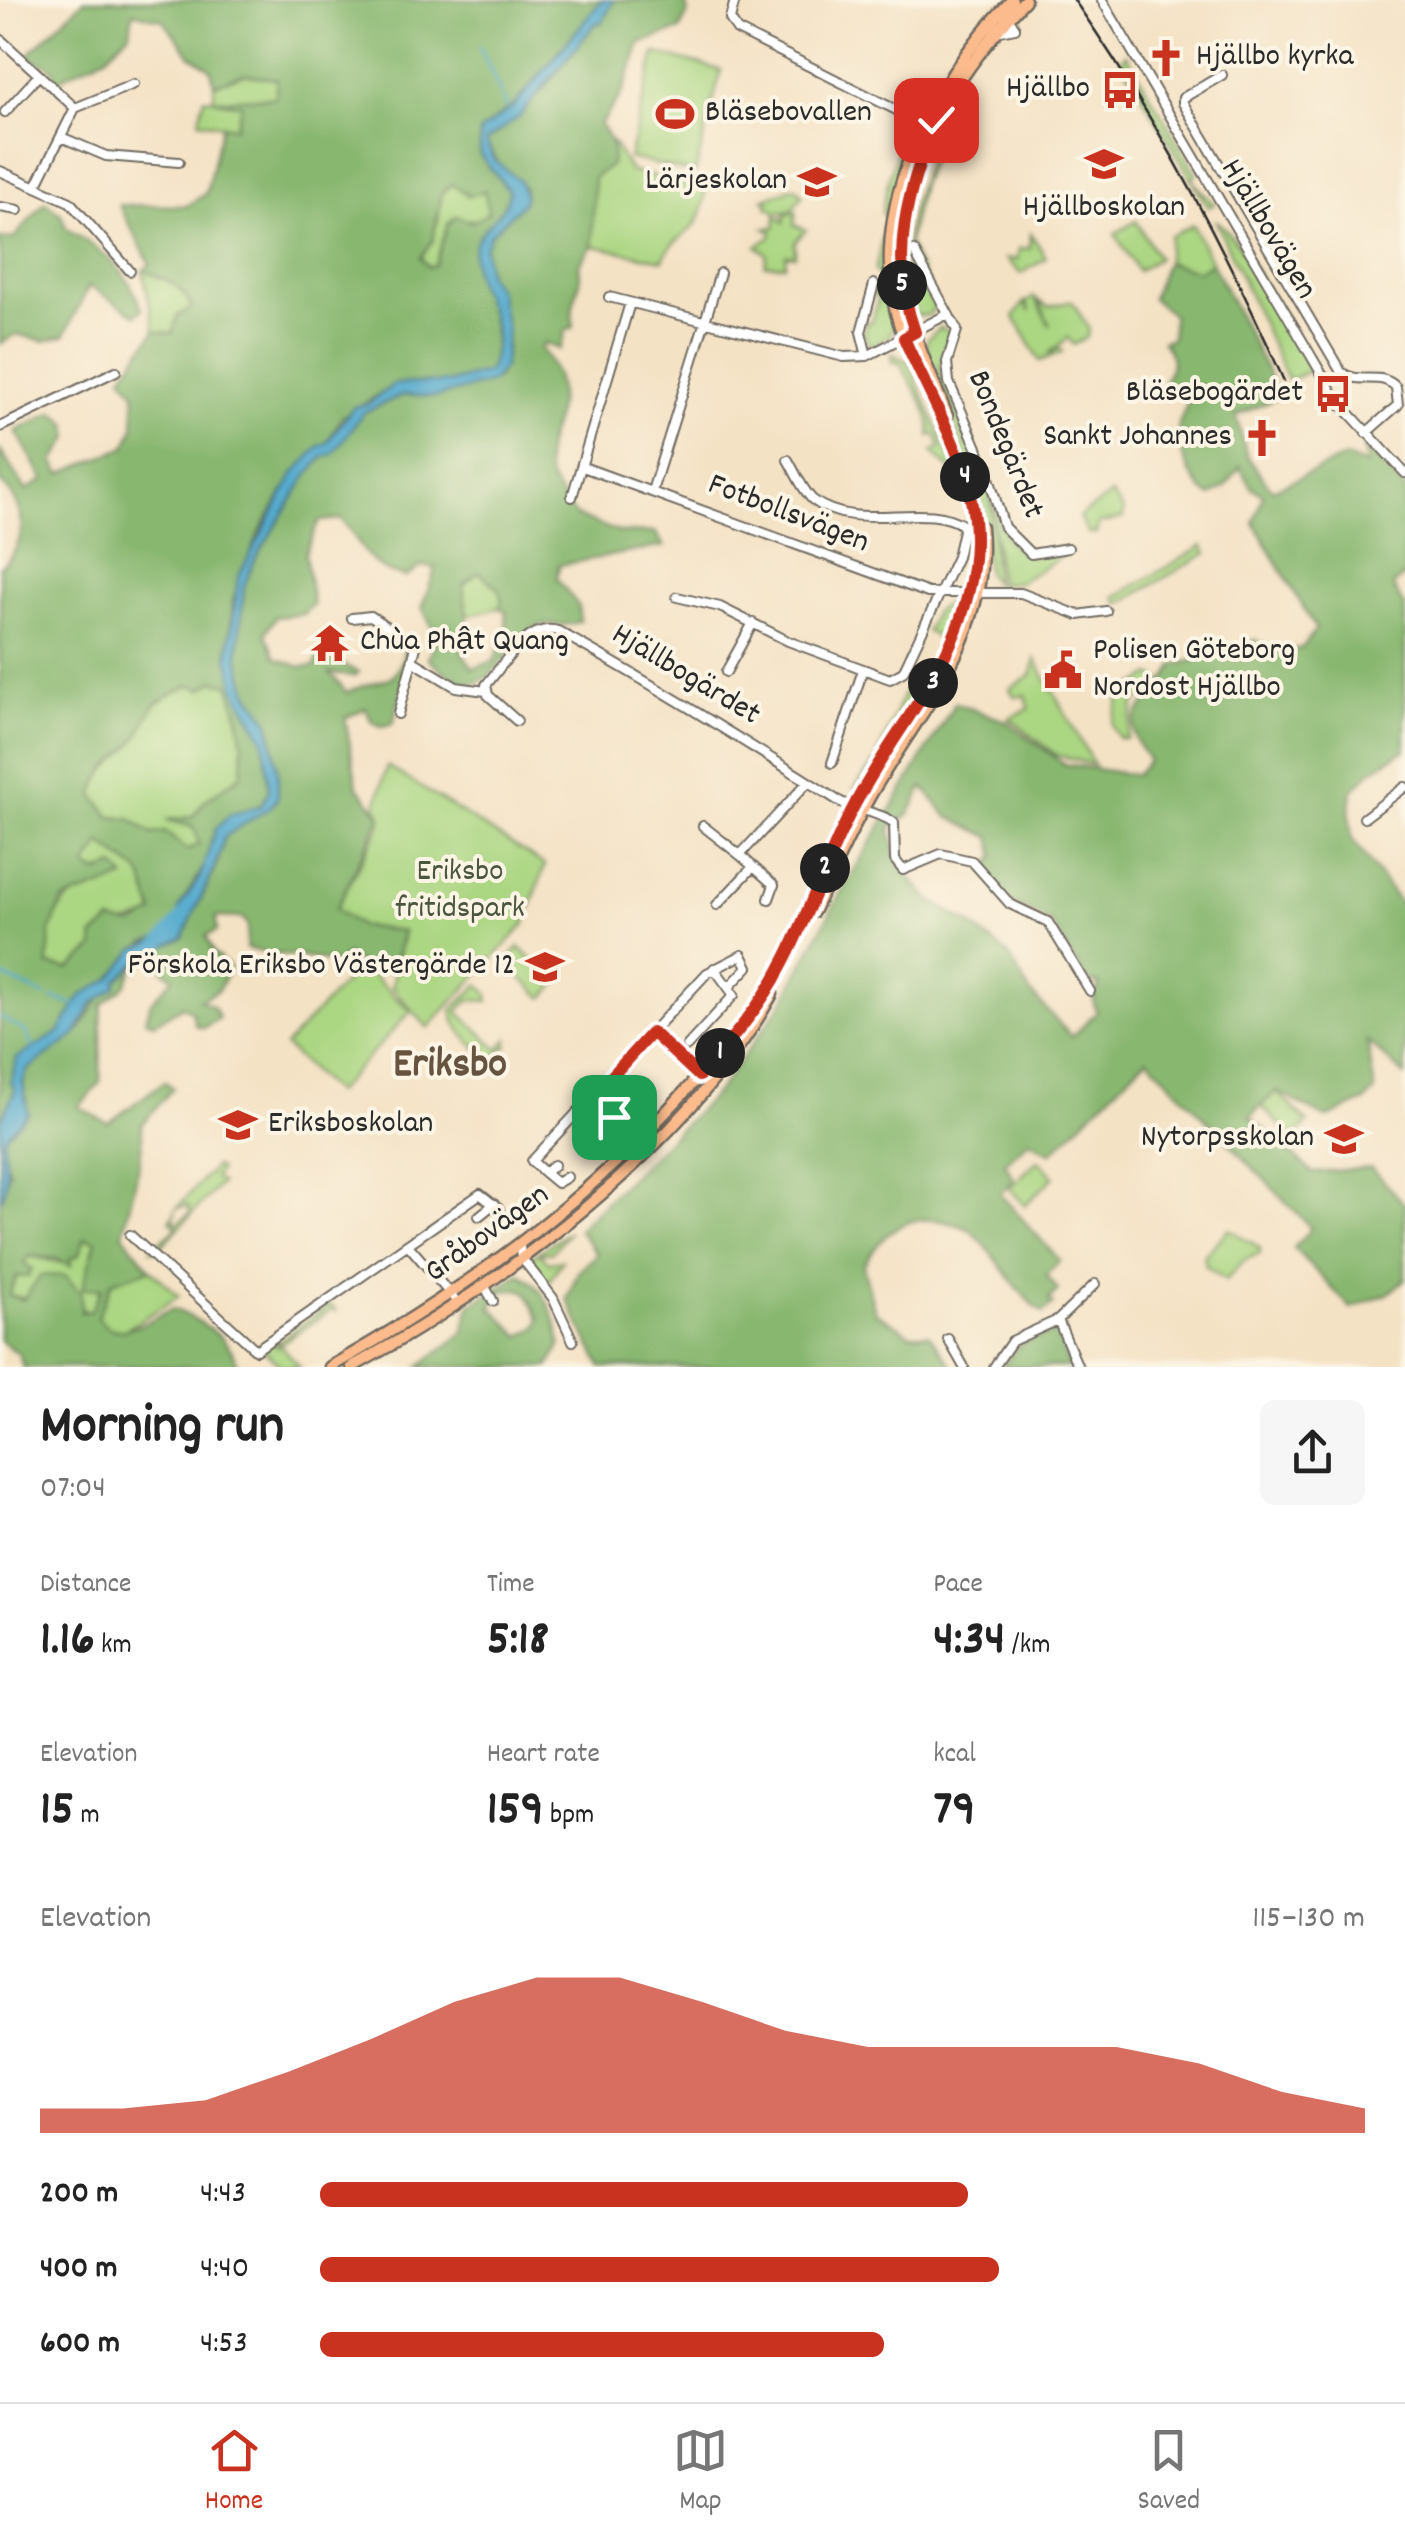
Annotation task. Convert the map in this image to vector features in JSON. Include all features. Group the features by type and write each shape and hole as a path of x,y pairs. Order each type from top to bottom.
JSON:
{"main road":[{"name":"Gråbovägen","path":"973,596 975,545 966,482 904,338 893,300 890,258 900,190 928,126 972,44 1015,8"},
{"name":"Gråbovägen","path":"330,1367 484,1285 633,1162 703,1080 781,967 857,811 938,676 973,596 984,558 974,484 915,332 902,284 901,243 912,181 928,126 1015,8"},
{"name":"Gråbovägen","path":"352,1367 521,1252"}],"street":[{"path":"735,0 730,19 737,30 928,126"},
{"name":"Hjällbovägen","path":"1102,0 1337,400 1405,473"},
{"path":"996,32 1015,28 1015,8"},
{"path":"0,39 75,108"},
{"path":"1222,75 1182,103 1342,372 1351,378 1382,378 1396,387 1398,404 1366,433"},
{"path":"6,112 38,76"},
{"path":"36,186 75,108 134,84"},
{"path":"61,137 106,156 179,162"},
{"path":"0,171 82,211 130,271"},
{"path":"0,207 18,210"},
{"name":"Bondegärdet","path":"914,251 957,330 946,369 1006,532 1031,554 1068,548"},
{"path":"652,491 720,273"},
{"path":"867,356 860,332 874,284"},
{"path":"609,298 844,357 867,356 948,314"},
{"path":"572,497 630,303"},
{"path":"0,427 116,371"},
{"path":"677,597 697,598 863,670 890,679 900,676 959,550 964,532 961,522 931,516 881,518 829,508 811,498 788,460"},
{"name":"Fotbollsvägen","path":"583,467 939,595 1021,593 1078,615 1106,610"},
{"path":"352,618 371,616 416,647 398,714"},
{"path":"726,672 754,624"},
{"name":"Hjällbogärdet","path":"486,691 528,637 552,628 857,811 894,823 894,860 903,870 941,854 972,862 1010,904 1048,922 1090,991"},
{"path":"413,661 456,686 486,691 517,721"},
{"path":"832,764 863,670"},
{"path":"740,855 808,782"},
{"path":"1364,818 1405,788"},
{"path":"704,826 774,885 769,899"},
{"path":"717,905 753,866"},
{"path":"567,1177 557,1183 532,1161 714,968 742,955 748,967 716,989"},
{"path":"687,1046 734,995 714,968"},
{"path":"652,1032 703,1080"},
{"path":"604,1108 623,1088"},
{"path":"592,1098 614,1117 627,1112"},
{"path":"546,1173 554,1164"},
{"path":"130,1235 256,1350 480,1194 494,1204 501,1220 494,1229"},
{"path":"479,1216 494,1204"},
{"path":"408,1246 455,1299"},
{"path":"521,1252 554,1298 573,1341"},
{"path":"994,1367 1012,1341 1058,1320 1095,1284"},
{"path":"484,1285 493,1301"},
{"path":"1058,1320 1078,1367"},
{"path":"948,1338 964,1367"}],"green space":[{"path":"84,0 602,0 514,105 480,131 480,155 509,191 503,209 480,240 474,259 493,326 489,371 451,382 388,389 342,417 327,443 294,474 258,535 233,600 228,656 235,689 264,740 269,790 261,805 237,812 211,839 210,856 182,903 175,933 144,943 112,978 81,996 59,1032 22,1056 13,1071 15,1090 0,1122 0,566 16,547 21,524 16,501 0,482 0,450 26,490 44,480 16,431 54,412 67,423 69,438 54,462 61,474 126,447 134,427 135,393 122,376 155,331 173,333 177,316 192,308 173,284 143,271 150,264 119,205 187,206 206,193 222,125 236,127 241,105 214,100 275,97 277,79 243,74 214,85 211,69 190,55 163,20 133,12 130,33 106,56 53,82 55,74 49,66 26,57","holes":["452,184 469,196 485,191 488,213 472,222 456,216 448,224 435,265 428,267 421,258 433,240 442,193","214,681 229,684 241,729 241,775 206,800 192,817 166,820 193,826 199,844 187,850 165,832 152,834 130,819 111,817 94,796 100,778 136,739 157,703 191,685 202,689","101,843 141,873 154,913 132,925 111,921 93,937 94,948 69,969 48,965 50,932 62,901 125,878 115,866 97,873 86,866"]},
{"path":"614,0 684,0 688,13 680,30 640,43 623,92 600,125 611,144 612,159 611,165 594,177 592,246 579,265 574,327 566,330 560,349 544,343 541,348 553,368 559,401 548,441 547,470 576,516 621,533 655,532 664,546 559,565 557,579 578,605 580,621 535,627 488,677 477,683 464,683 428,658 437,638 422,607 436,568 422,566 406,577 392,573 367,555 341,519 319,521 305,553 313,604 303,614 276,617 265,633 276,658 301,667 315,666 319,654 359,672 354,676 330,673 347,693 392,676 406,645 412,648 393,724 381,726 371,721 366,708 345,718 357,786 381,816 336,909 360,926 403,931 392,971 373,970 345,955 339,964 246,948 248,924 242,918 216,917 217,931 206,936 214,953 230,968 218,990 200,1000 213,1006 219,1018 203,1028 195,1025 192,1012 183,1006 154,1023 146,1020 151,1002 173,978 163,970 158,954 133,968 125,986 102,1005 100,1083 79,1107 108,1123 165,1081 173,1088 141,1125 139,1163 123,1235 150,1269 112,1282 97,1317 114,1330 123,1330 173,1309 222,1339 238,1367 23,1367 19,1354 0,1340 0,1201 9,1170 2,1153 3,1138 22,1116 24,1076 34,1064 74,1036 99,1000 141,958 184,937 217,863 224,837 276,801 278,772 269,721 248,692 238,656 244,586 255,559 306,477 364,412 403,395 436,397 498,377 507,340 486,267 485,250 492,232 520,205 524,187 503,172 486,141 545,87 595,24 602,22","holes":["479,572 498,588 502,601 499,608 506,611 507,629 494,661 473,669 462,652 467,616 463,585","85,1238 96,1241 82,1289 102,1288 91,1311 81,1312 81,1294 66,1276 41,1275 23,1300 9,1295 17,1276 28,1277 32,1269 23,1262 31,1256 57,1259 71,1266 70,1258 78,1256"]},
{"name":"Bläsebovallen","path":"655,53 721,70 695,173 629,158"},
{"path":"1126,54 1196,173 1193,181 1214,204 1208,207 1121,60"},
{"path":"243,74 277,79 275,97 219,100 241,105 236,128 199,121 204,98 214,99 214,85"},
{"path":"944,112 948,116 921,185 908,243 937,304 929,315 918,316 909,299 907,241 915,198"},
{"path":"911,126 913,141 888,219 882,213 889,179"},
{"path":"612,141 630,171 705,189 700,217 663,260 592,246 594,177 613,157"},
{"path":"452,184 469,195 485,190 488,213 481,221 466,219 435,265 429,267 421,258 438,221 442,193"},
{"path":"794,187 803,195 791,211 779,213 767,207 768,200 762,200"},
{"path":"45,202 61,214 66,228 102,252 120,271 142,309 136,315 89,286 64,336 44,341 16,334 0,344 0,238 13,239"},
{"path":"796,211 794,225 806,230 795,242 795,256 786,255 785,265 765,265 767,254 757,246 771,237 772,232 765,228 775,227 776,215 784,222 785,215"},
{"path":"1136,221 1158,258 1138,271 1115,234"},
{"path":"1216,221 1268,289 1311,370 1288,381"},
{"path":"1193,225 1212,263 1198,271 1166,263 1170,236"},
{"path":"889,226 888,286 894,325 890,335 871,347 864,334 866,322 872,322 878,298 873,295 886,283 875,271 884,229"},
{"path":"1031,233 1046,258 1021,274 1006,259 1017,259 1019,249 1030,248"},
{"path":"1166,262 1198,271 1212,263 1280,397 1236,416 1247,456 1272,490 1346,457 1367,465 1363,446 1405,488 1405,575 1393,586 1405,609 1405,750 1371,771 1352,791 1349,815 1352,839 1405,910 1405,1076 1367,1041 1375,1091 1365,1101 1326,1118 1276,1091 1250,1117 1313,1173 1371,1168 1405,1205 1405,1279 1388,1294 1351,1308 1294,1248 1311,1228 1147,1058 1051,1153 1029,1140 1005,1163 1014,1179 1000,1194 1060,1261 1046,1275 1058,1290 1049,1299 1053,1304 1043,1313 981,1241 961,1226 935,1220 909,1222 888,1234 863,1266 875,1312 911,1334 929,1334 953,1367 601,1367 567,1299 578,1272 597,1254 578,1229 717,1092 783,1002 837,899 955,703 1006,721 1064,764 1136,775 1149,760 1138,744 1135,720 1174,665 1225,653 1255,640 1277,652 1302,648 1316,629 1254,523 1263,494 1251,487 1240,467 1225,487 1210,496 1191,475 1178,434 1187,394 1163,389 1172,362 1162,341 1172,338 1172,315 1152,298","holes":["923,787 948,817 991,837 995,856 985,872 1012,903 1051,922 1087,981 1099,984 1093,1001 1097,1012 1072,1037 1029,991 1009,955 970,924 930,900 898,864 890,828 910,813"]},
{"path":"143,271 173,284 192,308 173,333 155,331"},
{"path":"1034,297 1050,326 1039,301 1048,307 1072,301 1089,329 1087,337 1074,345 1068,338 1048,354 1059,348 1062,352 1040,361 1014,317 1024,302 1030,311 1026,302"},
{"path":"941,327 952,334 939,369 990,489 995,584 987,574 980,491 927,356 927,339"},
{"path":"892,354 908,361 960,479 932,452 941,447 935,434 930,436 925,408 900,363 892,362"},
{"path":"1112,494 1124,511 1123,518 1098,524 1096,534 1088,533 1079,517"},
{"path":"991,497 1001,527 1014,546 1032,554 1063,551 1064,555 1019,582 999,584"},
{"path":"1203,546 1207,553 1119,604 1115,597"},
{"path":"478,571 498,588 502,601 499,608 467,616 463,585"},
{"path":"947,603 958,613 945,642 926,631 935,611"},
{"path":"1035,659 1094,765 1056,755 1009,718 1029,709 1026,695 1015,697 1010,689 1032,674"},
{"path":"1152,675 1164,682 1135,702 1127,739 1119,738 1112,725 1123,687 1127,690"},
{"path":"214,681 229,684 233,695 242,740 241,775 206,800 192,817 170,820 197,832 199,844 187,850 165,832 152,834 130,819 111,817 94,796 100,778 136,739 158,702 184,688"},
{"path":"907,686 923,693 861,786 853,791 876,760"},
{"name":"Eriksbo fritidspark","path":"387,766 545,865 525,924 428,1028 392,987 403,931 360,926 336,909 380,826 381,815 376,806"},
{"path":"100,843 141,873 155,914 125,924 69,969 48,965 52,922 66,902 97,873 86,866"},
{"path":"519,947 558,983 543,998 505,963"},
{"path":"361,965 411,1011 335,1093 285,1046"},
{"path":"479,984 488,994 488,1001 469,1000 458,1012 499,1049 508,1039 507,1047 493,1059 467,1038 453,1017 452,1010"},
{"path":"1276,1091 1308,1123 1293,1138 1261,1106"},
{"path":"1038,1160 1054,1177 1025,1205 1009,1188"},
{"path":"215,1166 220,1170 214,1177 221,1183 158,1250 151,1250 177,1227 170,1220 176,1211 173,1219 178,1223 190,1213 188,1205 177,1208"},
{"path":"1229,1229 1259,1247 1259,1254 1244,1260 1226,1280 1206,1266 1204,1256"},
{"path":"570,1231 551,1253 539,1252 548,1262 562,1261 548,1283 531,1257"},
{"path":"85,1237 96,1241 83,1288 103,1287 91,1311 9,1295 22,1263 31,1256 70,1265 70,1258"},
{"path":"150,1269 179,1296 119,1334 108,1331 97,1317 112,1282"},
{"path":"520,1274 529,1280 548,1304 561,1344 549,1367 419,1367 463,1333 470,1305","holes":["502,1291 526,1292 540,1319 537,1327 520,1336 491,1307"]},
{"path":"330,1304 337,1312 332,1309 280,1344 300,1367 282,1367 264,1350 277,1341 277,1348 281,1339"},
{"path":"1055,1332 1070,1367 1002,1367 1021,1343"}],"water":[{"path":"602,0 614,0 602,22 595,24 519,117 486,141 494,160 519,180 525,195 523,203 490,235 485,248 487,273 498,290 507,329 504,367 492,382 436,397 403,395 364,412 333,454 323,457 306,478 255,559 244,586 238,656 248,692 269,721 278,797 269,808 224,837 184,937 141,958 116,981 116,987 92,1004 75,1036 27,1070 23,1082 28,1113 5,1137 6,1182 0,1201 0,1122 15,1090 11,1083 17,1058 59,1032 81,996 111,978 135,949 175,933 179,908 200,877 216,828 231,814 261,806 269,790 264,740 235,689 228,656 238,577 294,474 319,446 327,443 353,407 368,404 394,384 451,382 489,371 495,335 478,285 474,246 503,208 509,191 480,155 480,131 515,105"}],"waterway":[{"path":"480,47 507,107"},
{"path":"157,947 185,913"},
{"path":"2,976 45,996"},
{"path":"52,998 78,1006"},
{"path":"0,1017 26,1032 35,1053"}],"tram line":[{"path":"1074,0 1134,91 1188,185 1284,381"}],"place":[{"name":"Hjällbo kyrka","path":"1166,58"},
{"name":"Hjällbo","path":"1120,90"},
{"name":"Bläsebovallen","path":"675,114"},
{"name":"Hjällboskolan","path":"1104,164"},
{"name":"Lärjeskolan","path":"817,182"},
{"name":"Bläsebogärdet","path":"1333,394"},
{"name":"Sankt Johannes","path":"1262,438"},
{"name":"Chùa Phật Quang","path":"330,643"},
{"name":"Polisen Göteborg Nordost Hjällbo","path":"1063,670"},
{"name":"Förskola Eriksbo Västergärde 12","path":"545,967"},
{"name":"Eriksboskolan","path":"238,1125"},
{"name":"Nytorpsskolan","path":"1344,1139"}],"district":[{"name":"Eriksbo","path":"450,1067"}],"route":[{"path":"614,1117 592,1098 652,1032 699,1076 763,998 802,925 852,809 927,695 960,625 973,566 972,504 963,468 904,338 915,332 900,260 912,181 936,120"}]}
